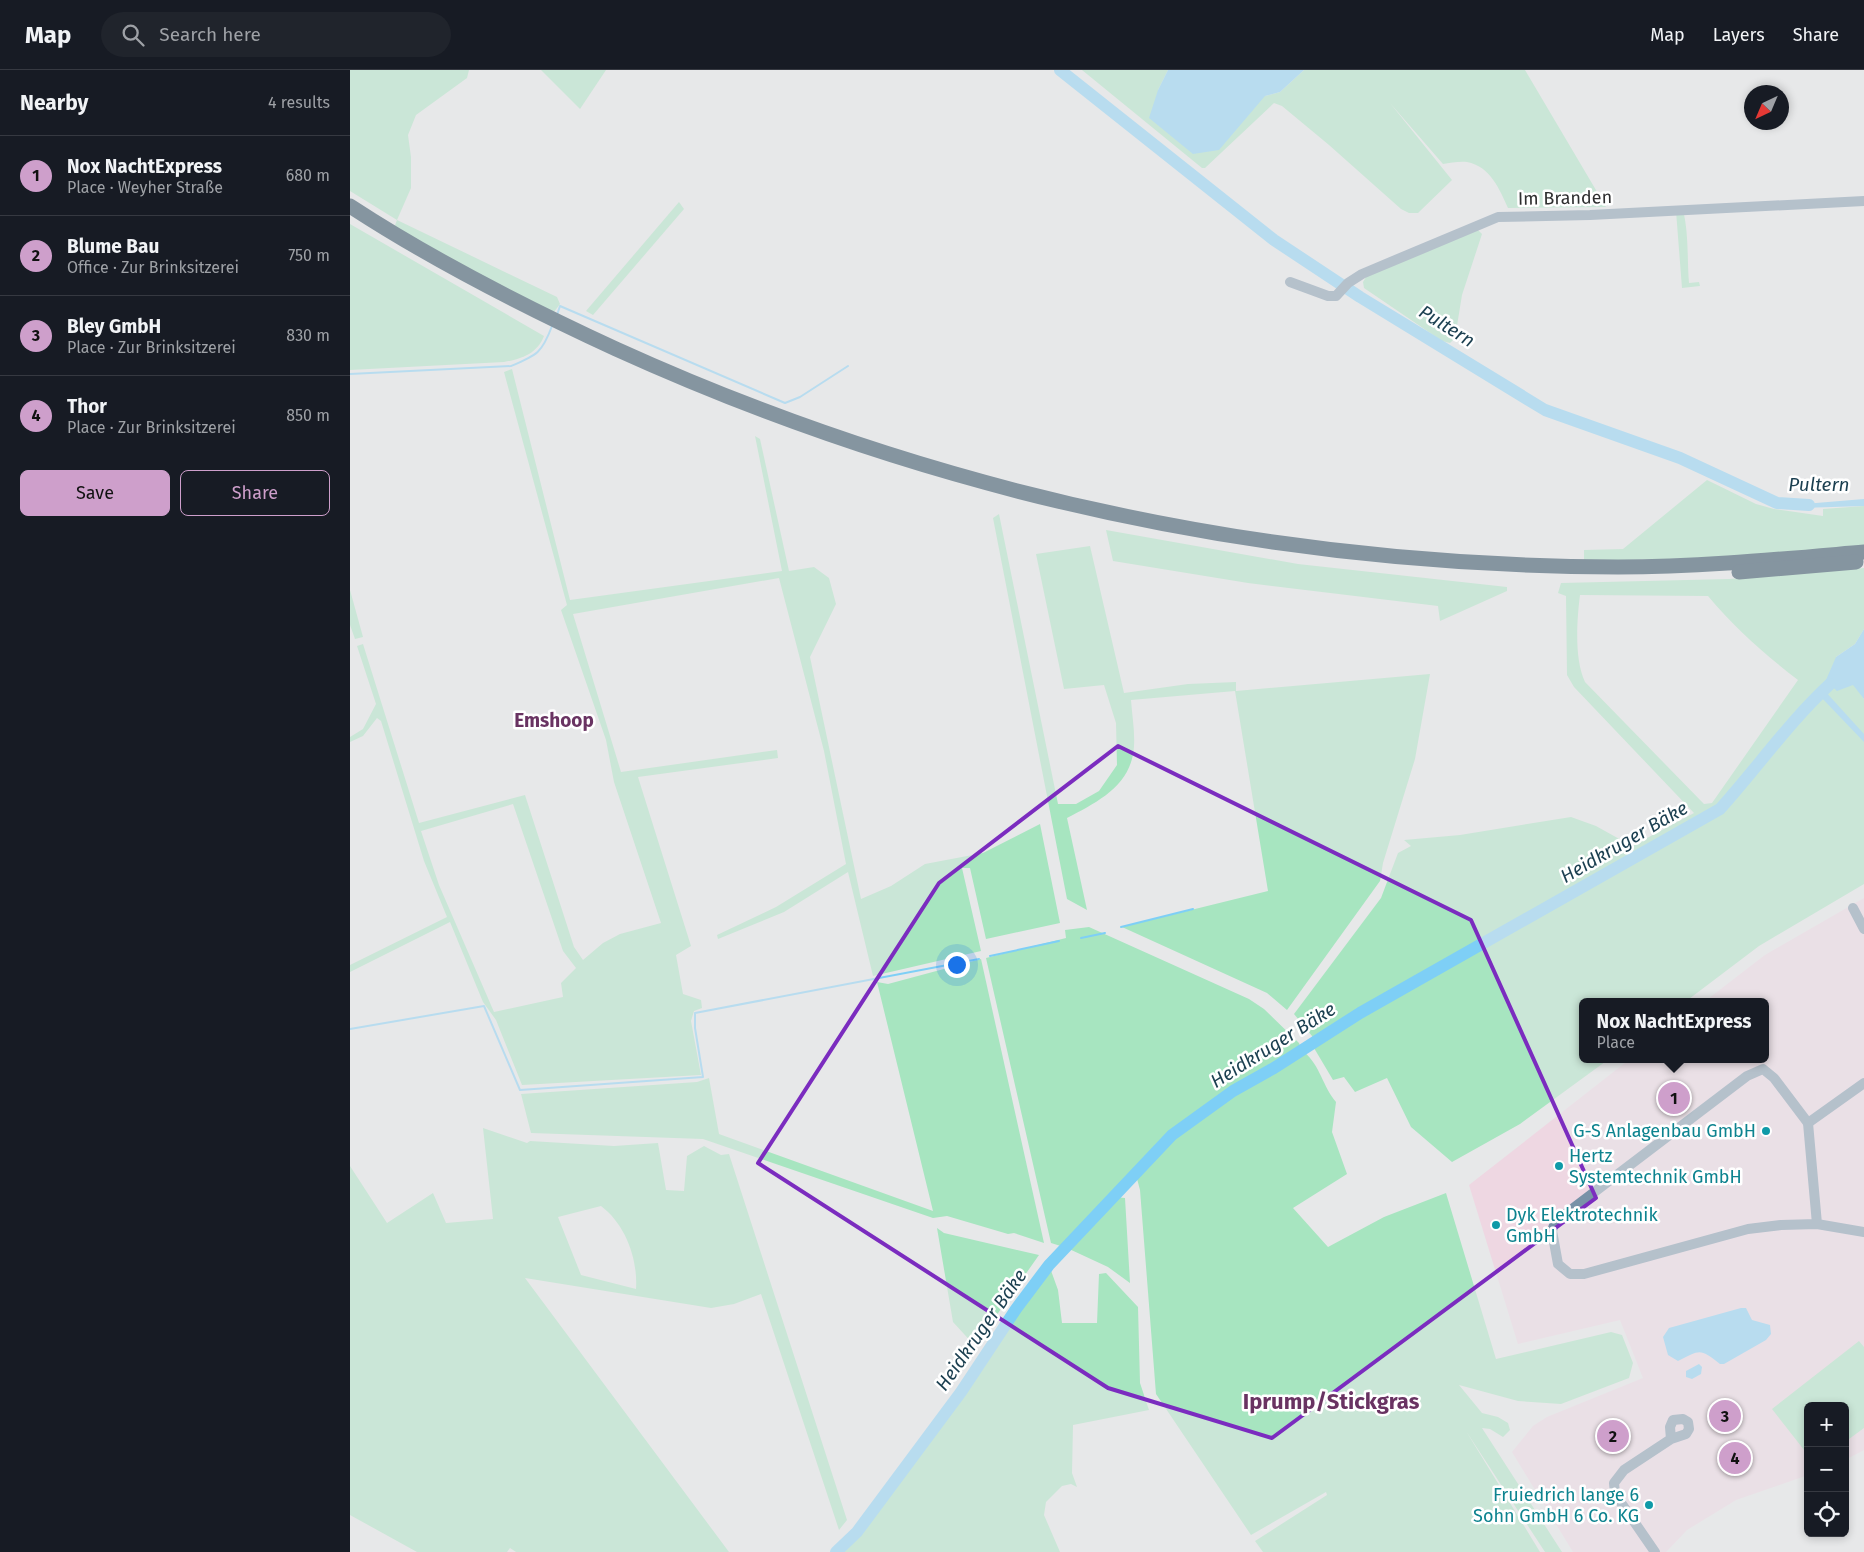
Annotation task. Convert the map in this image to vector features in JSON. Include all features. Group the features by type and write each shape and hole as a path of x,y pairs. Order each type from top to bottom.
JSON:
{"highway":[{"path":"350,206 544,320"},
{"path":"350,216 421,259 562,329 719,403 820,441 907,470 979,492 1075,515 1197,540 1363,563 1528,574 1706,574 1768,571 1864,562"},
{"path":"562,329 725,396 822,433 916,464 1075,506 1199,531 1361,554 1528,566 1624,567 1700,564 1864,552"}],"street":[{"name":"Im Branden","path":"1290,282 1332,297 1362,274 1498,217 1590,215 1864,201"},
{"path":"1853,908 1864,929"},
{"path":"1817,1224 1808,1123 1768,1071 1763,1069 1757,1070 1555,1222 1552,1230 1558,1264 1570,1274 1584,1274 1748,1229 1790,1224 1817,1224 1864,1232"},
{"path":"1808,1123 1864,1083"},
{"path":"1655,1552 1615,1494 1614,1483 1624,1470 1671,1439"}],"highlighted area":[{"path":"1118,746 1471,920 1596,1198 1272,1438 1108,1388 758,1163 939,883"}],"shaded area":[{"path":"1864,898 1864,1450 1849,1458 1849,1402 1804,1402 1804,1476 1736,1500 1687,1530 1666,1552 1573,1552 1512,1452 1533,1426 1547,1417 1643,1378 1620,1320 1518,1344 1469,1185 1625,1063 1769,1063 1769,998 1709,998 1765,955"}],"green space":[{"path":"350,70 469,70 467,78 416,115 408,135 411,157 411,188 397,220 350,191"},
{"path":"541,70 606,70 580,109"},
{"path":"1082,70 1168,70 1158,90 1265,96 1280,92 1304,70 1525,70 1606,207 1508,208 1498,187 1482,168 1467,162 1443,164 1390,103 1452,180 1418,213 1409,213 1401,209 1329,145 1282,106 1274,103 1205,168 1202,168"},
{"path":"679,202 684,209 593,315 586,311"},
{"path":"1683,210 1687,237 1689,283 1699,282 1700,286 1682,288 1676,211"},
{"path":"397,220 557,297 560,304 554,312 545,310 394,228"},
{"path":"350,224 544,336 541,342 528,355 504,362 350,370"},
{"path":"1478,230 1482,234 1462,295 1455,338 1450,343 1442,341 1364,288 1363,282 1366,277"},
{"path":"512,369 570,600 782,571 755,436 760,439 789,571 814,567 829,578 836,604 810,657 861,899 891,886 925,864 983,853 1040,824 1060,923 986,939 970,868 962,868 981,951 873,976 848,872 784,912 718,939 717,935 776,907 846,864 824,751 779,578 573,614 621,772 777,750 778,758 638,777 691,946 676,955 683,994 701,1000 702,1008 694,1011 691,1021 701,1075 522,1085 496,1020 483,1002 450,922 350,972 350,965 447,917 424,861 381,721 377,718 363,736 350,742 350,737 363,729 376,704 357,646 363,644 419,823 525,795 574,947 583,960 603,943 620,934 661,923 614,782 606,740 561,610 567,605 504,372","holes":["513,804 563,951 576,968 561,983 563,997 494,1012 439,885 421,831"]},
{"path":"1707,480 1756,504 1774,509 1823,516 1823,509 1864,506 1864,547 1755,557 1584,561 1584,550 1623,549"},
{"path":"999,514 1058,804 1076,804 1099,791 1117,765 1116,723 1104,685 1064,689 1036,554 1090,546 1124,693 1188,684 1236,682 1236,691 1430,674 1415,759 1383,863 1380,881 1287,1010 1267,993 1122,927 1268,891 1235,691 1131,700 1134,746 1132,760 1127,771 1111,791 1067,818 1087,910 1067,899 993,518"},
{"path":"1106,530 1298,564 1507,587 1507,591 1440,621 1438,606 1248,583 1113,561"},
{"path":"1864,568 1864,629 1855,644 1836,657 1864,699 1864,884 1759,946 1690,998 1579,998 1579,1063 1604,1063 1520,1124 1452,1162 1411,1127 1387,1078 1355,1092 1344,1077 1333,1080 1314,1048 1360,1015 1709,817 1708,814 1386,997 1314,1041 1294,1014 1381,898 1398,853 1411,846 1404,840 1460,835 1571,817 1596,826 1632,846 1694,813 1574,687 1567,675 1566,596 1558,593 1561,583 1729,579","holes":["1580,595 1708,596 1750,640 1798,680 1712,803 1704,804 1585,682 1578,651 1577,627"]},
{"path":"350,590 363,637 355,639 350,625"},
{"path":"1089,927 1249,999 1264,1009 1299,1043 1301,1049 1230,1091 1173,1133 1064,1247 1051,1243 986,958 1066,938 1065,930"},
{"path":"981,959 1044,1243 1014,1233 1008,1234 947,1216 933,1218 703,1139 531,1133 521,1094 697,1082 709,1078 719,1134 933,1211 877,982 888,984"},
{"path":"1304,1052 1314,1063 1336,1102 1332,1132 1347,1174 1293,1208 1328,1247 1384,1217 1446,1193 1496,1359 1611,1332 1622,1335 1633,1363 1629,1378 1561,1404 1518,1401 1459,1385 1482,1413 1498,1417 1508,1423 1510,1430 1503,1437 1490,1429 1482,1428 1562,1552 1545,1552 1466,1431 1540,1552 1263,1552 1255,1541 1327,1495 1326,1492 1251,1535 1156,1394 1140,1190 1136,1175 1172,1136 1233,1092"},
{"path":"483,1128 527,1143 530,1141 614,1146 658,1143 666,1190 684,1191 687,1156 704,1146 721,1155 729,1154 847,1520 839,1530 761,1294 734,1304 711,1308 525,1278 729,1552 516,1552 510,1548 507,1552 417,1552 350,1515 350,1166 387,1223 433,1193 446,1223 493,1219","holes":["601,1206 609,1213 623,1232 632,1254 635,1265 636,1289 581,1275 558,1217"]},
{"path":"1115,1197 1125,1198 1130,1283 1108,1267 1067,1248"},
{"path":"937,1228 944,1233 1039,1255 975,1346 953,1322"},
{"path":"1049,1265 1058,1290 1062,1323 1097,1323 1099,1274 1106,1273 1138,1307 1140,1383 1149,1410 1073,1425 1072,1473 1077,1487 1071,1484 1062,1486 1046,1502 1044,1515 1060,1552 838,1552 857,1532 962,1392 1017,1309"},
{"path":"1859,1341 1864,1347 1864,1428 1849,1439 1849,1402 1804,1402 1804,1450 1772,1409"}],"water":[{"path":"1168,70 1304,70 1280,92 1265,96 1219,150 1193,154 1149,118 1158,90"},
{"path":"1864,499 1864,506 1801,508 1792,505"},
{"path":"1864,629 1864,699 1853,685 1837,691 1826,680 1836,657 1855,644"},
{"path":"1824,690 1864,734 1864,742 1819,695"},
{"path":"1746,1308 1752,1320 1770,1325 1771,1334 1766,1340 1724,1364 1720,1364 1708,1355 1700,1352 1678,1361 1668,1355 1663,1337 1669,1328"},
{"path":"1699,1364 1702,1367 1701,1374 1692,1379 1686,1377 1686,1371"}],"waterway":[{"name":"Pultern","path":"1060,70 1274,240 1360,297 1545,410 1680,458 1777,503 1809,505"},
{"path":"557,315 560,306 785,403 800,397 848,366"},
{"path":"350,374 511,366 533,356 545,342 552,326"},
{"name":"Heidkruger Bäke","path":"836,1552 857,1532 961,1392 1016,1309 1049,1265 1172,1135 1233,1091 1274,1068 1360,1013 1720,809 1787,729 1830,684"},
{"path":"1121,927 1193,909"},
{"path":"1081,938 1105,933"},
{"path":"990,956 1059,941"},
{"path":"350,1029 484,1006 520,1090 703,1077 695,1028 695,1013 979,959"}],"place":[{"name":"Nox NachtExpress","path":"1674,1098"},
{"name":"G-S Anlagenbau GmbH","path":"1766,1131"},
{"name":"Hertz Systemtechnik GmbH","path":"1559,1166"},
{"name":"Dyk Elektrotechnik GmbH","path":"1496,1225"},
{"name":"Bley GmbH","path":"1725,1416"},
{"name":"Blume Bau","path":"1613,1436"},
{"name":"Thor","path":"1735,1458"},
{"name":"Fruiedrich lange 6 Sohn GmbH 6 Co. KG","path":"1649,1505"}],"district":[{"name":"Emshoop","path":"554,720"},
{"name":"Iprump/Stickgras","path":"1331,1401"}]}
